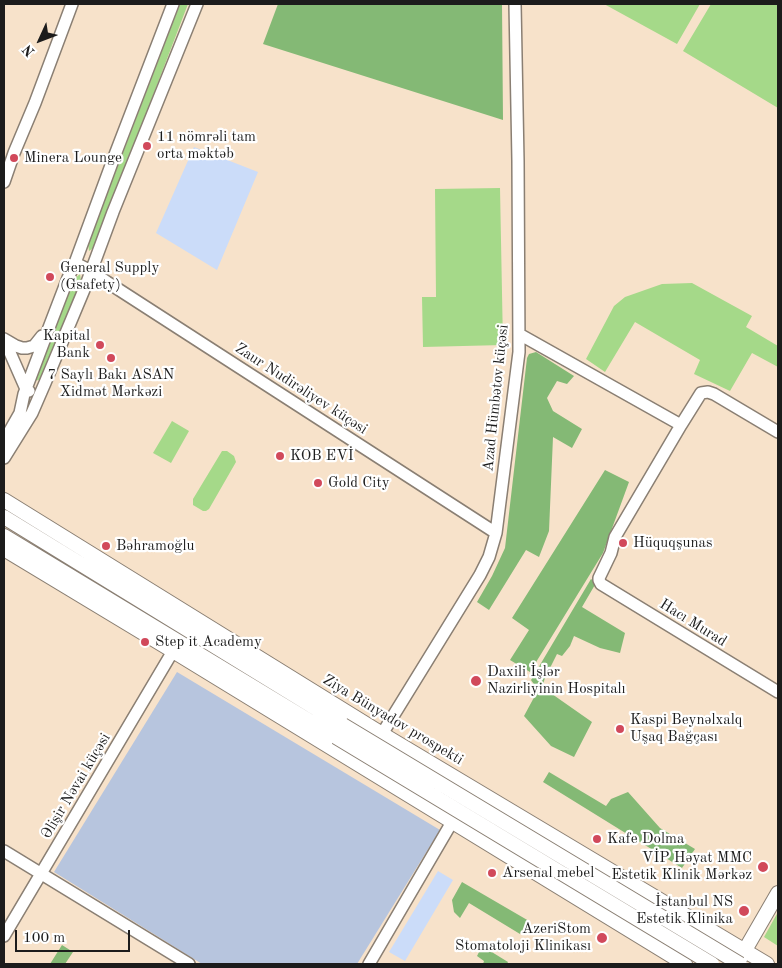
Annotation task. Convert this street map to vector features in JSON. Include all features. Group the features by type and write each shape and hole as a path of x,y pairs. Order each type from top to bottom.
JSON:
{"main road":[{"name":"Ziya Bünyadov prospekti","path":"4,500 382,734 767,964"},
{"name":"Ziya Bünyadov prospekti","path":"4,517 270,680 339,731 712,964"},
{"name":"Ziya Bünyadov prospekti","path":"4,536 263,692 339,731 738,964"},
{"path":"4,549 685,964"},
{"path":"67,555 195,618 270,680"},
{"path":"57,568 173,651 263,692"},
{"path":"738,964 778,894"},
{"path":"650,942 660,944 671,943 680,934 682,924 680,918 666,905"}],"street":[{"path":"4,182 72,4"},
{"path":"4,441 20,413 26,389 173,4"},
{"path":"4,458 32,412 45,383 197,4"},
{"name":"Azad Hümbətov küçəsi","path":"382,734 480,575 489,557 496,533 517,367 519,334 515,4"},
{"name":"Zaur Nudirəliyev küçəsi","path":"75,263 91,271 496,533"},
{"path":"4,339 22,348 31,348 38,342 50,325"},
{"path":"519,334 681,425 701,393 708,392 778,432"},
{"path":"4,339 26,389 33,392 37,391 45,383"},
{"name":"Hacı Murad","path":"681,425 616,537 599,580 602,584 778,692"},
{"name":"Əlişir Nəvai küçəsi","path":"4,936 173,651"},
{"path":"369,964 452,822"},
{"path":"4,851 189,964"}],"shaded area":[{"path":"194,147 258,172 217,270 156,233"},
{"path":"177,672 440,830 357,964 202,964 54,872"},
{"path":"438,871 453,880 405,961 389,952"}],"green space":[{"path":"180,4 188,4 95,247 89,251 88,244"},
{"path":"278,4 502,4 503,120 263,44"},
{"path":"604,4 700,4 677,44"},
{"path":"711,4 778,4 778,108 683,51"},
{"path":"500,188 503,345 423,347 422,297 436,297 435,189"},
{"path":"80,274 81,281 43,377 32,381 74,279"},
{"path":"692,283 752,316 746,327 778,346 778,367 752,353 730,391 694,374 700,360 635,322 605,372 586,359 614,306 625,297 662,284"},
{"path":"536,352 574,376 567,384 557,381 547,398 553,411 582,429 572,448 553,437 549,531 539,557 526,550 489,610 477,602 505,548 527,358 529,354"},
{"path":"172,421 189,431 171,463 153,453"},
{"path":"222,451 227,451 234,456 236,462 209,509 203,511 193,505 193,499"},
{"path":"605,470 629,482 603,553 530,672 510,660 529,630 512,618"},
{"path":"591,579 596,583 582,607 625,633 620,653 600,648 574,636 570,646 562,656 557,654 545,678 542,687 592,722 574,757 551,746 524,716 538,690 531,680"},
{"path":"549,772 606,806 611,799 628,792 660,828 695,849 682,868 543,782"},
{"path":"462,882 529,921 520,934 469,903 460,918 454,912 452,900"},
{"path":"778,912 778,946 764,937"},
{"path":"62,945 73,952 65,964 50,964"},
{"path":"482,946 508,962 507,964 483,964 484,961 477,956"}],"place":[{"name":"11 nömrəli tam orta məktəb","path":"147,146"},
{"name":"Minera Lounge","path":"14,158"},
{"name":"General Supply (Gsafety)","path":"50,277"},
{"name":"Kapital Bank","path":"100,345"},
{"name":"7 Saylı Bakı ASAN Xidmət Mərkəzi","path":"111,358"},
{"name":"KOB EVİ","path":"280,456"},
{"name":"Gold City","path":"318,483"},
{"name":"Hüquqşunas","path":"623,543"},
{"name":"Bəhramoğlu","path":"106,546"},
{"name":"Step it Academy","path":"145,642"},
{"name":"Daxili İşlər Nazirliyinin Hospitalı","path":"476,681"},
{"name":"Kaspi Beynəlxalq Uşaq Bağçası","path":"620,729"},
{"name":"Kafe Dolma","path":"597,839"},
{"name":"VİP Həyat MMC Estetik Klinik Mərkəz","path":"763,867"},
{"name":"Arsenal mebel","path":"492,873"},
{"name":"İstanbul NS Estetik Klinika","path":"744,911"},
{"name":"AzeriStom Stomatoloji Klinikası","path":"602,938"}]}
